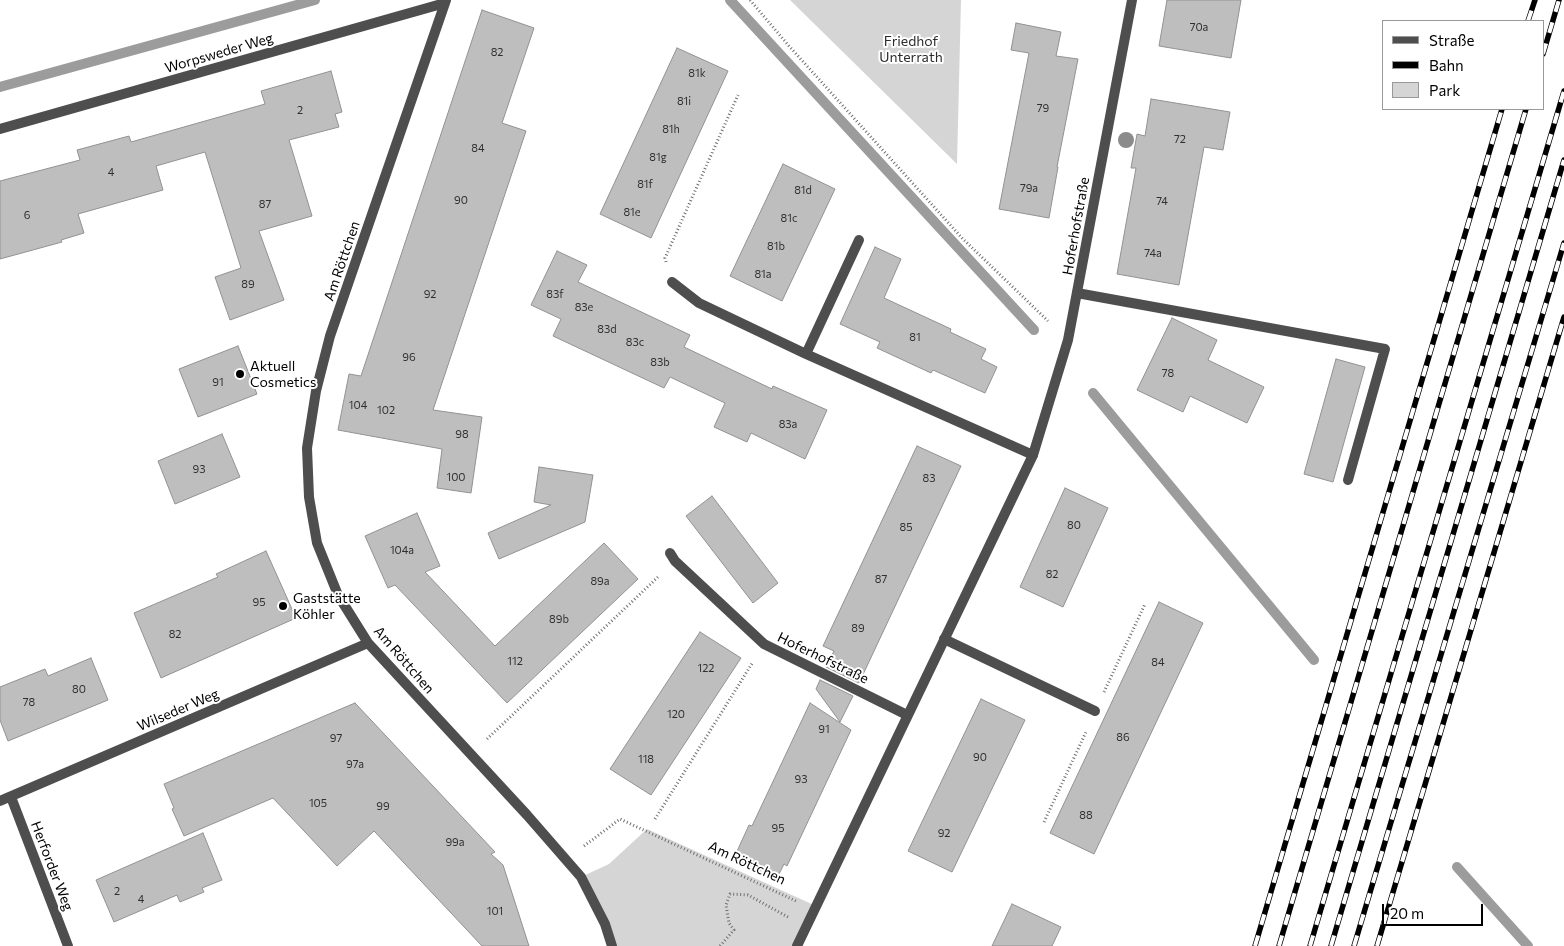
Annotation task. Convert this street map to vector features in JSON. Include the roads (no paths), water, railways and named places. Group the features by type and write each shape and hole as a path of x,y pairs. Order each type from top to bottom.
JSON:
{"street":[{"name":"Hoferhofstraße","path":"797,946 1033,454 1068,340 1132,0"},
{"name":"Worpsweder Weg","path":"0,129 445,1"},
{"name":"Am Röttchen","path":"445,1 330,336 316,391 307,448 309,497 316,544 338,595 368,643 527,815 581,877 606,924 612,946"},
{"path":"806,354 859,240"},
{"path":"672,282 699,303 806,354 1033,454"},
{"path":"1077,293 1385,349 1348,480"},
{"name":"Hoferhofstraße","path":"672,557 764,644 907,715"},
{"path":"944,639 1096,711"},
{"name":"Wilseder Weg","path":"0,801 368,643"},
{"name":"Herforder Weg","path":"11,797 68,946"}],"waterway":[{"path":"0,87 315,0"},
{"path":"730,0 1034,330"},
{"path":"1093,393 1314,660"},
{"path":"1457,867 1528,946"}],"railway":[{"path":"1528,20 1535,0"},
{"path":"1544,51 1559,0"},
{"path":"1310,946 1564,91"},
{"path":"1255,946 1502,110"},
{"path":"1279,946 1526,110"},
{"path":"1331,946 1564,160"},
{"path":"1354,946 1564,243"},
{"path":"1377,946 1564,317"}],"place":[{"name":"Aktuell Cosmetics","path":"240,374"},
{"name":"Gaststätte Köhler","path":"283,606"}],"park label":[{"name":"Friedhof Unterrath","path":"911,49"}]}
